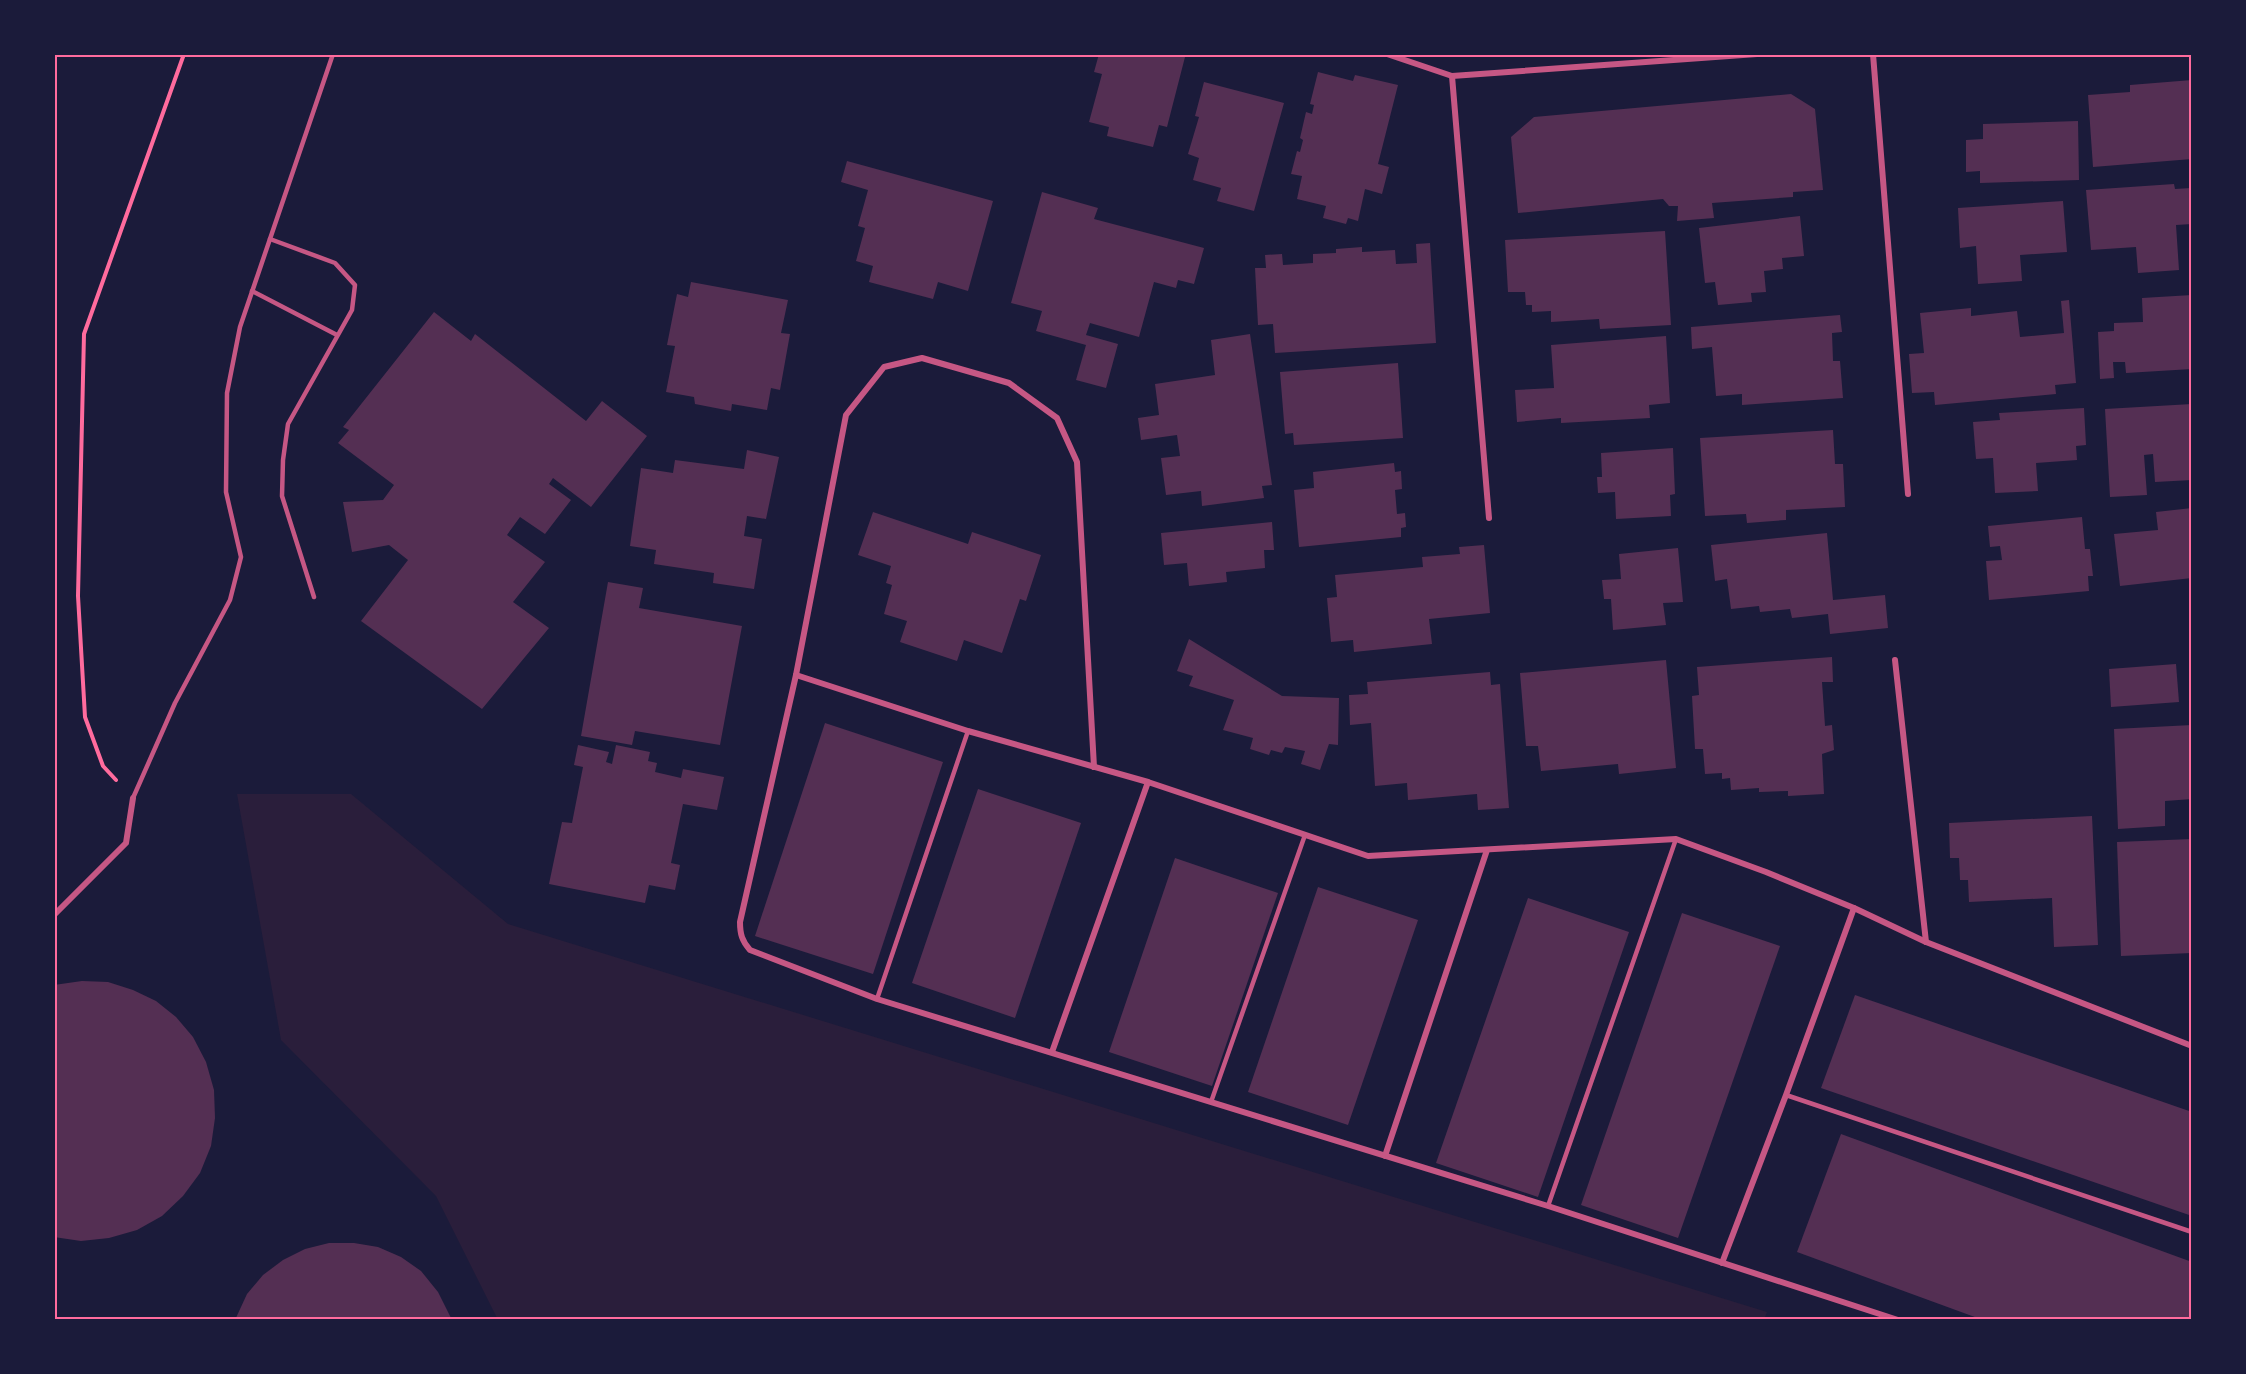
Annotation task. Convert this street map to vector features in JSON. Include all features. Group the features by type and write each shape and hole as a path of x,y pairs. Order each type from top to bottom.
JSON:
{"street":[{"path":"1387,54 1452,76 1757,54"},
{"path":"1873,54 1908,494"},
{"path":"1452,76 1489,518"},
{"path":"1094,767 1077,462 1057,418 1009,383 922,358 884,367 846,415 796,675 740,922 743,941 750,950 758,955 878,999 1548,1206 1898,1320"},
{"path":"1895,660 1926,942"},
{"path":"796,675 968,731 1148,782 1368,855 1676,839 1766,872 1854,908 1926,942 2192,1046"},
{"path":"1052,1052 1148,782"},
{"path":"54,915 126,843 133,798"},
{"path":"1385,1156 1487,850"},
{"path":"1722,1263 1854,908"}],"lane":[{"path":"133,798 175,703 230,600 241,557 226,492 227,393 240,327 333,54"},
{"path":"270,239 335,263 355,285 352,310 288,424 283,460 282,496 314,597"},
{"path":"252,291 337,335"},
{"path":"878,999 968,731"},
{"path":"1211,1102 1305,835"},
{"path":"1548,1206 1676,839"},
{"path":"1786,1095 2192,1232"}],"path":[{"path":"133,798 103,766 86,717 78,596 84,334 184,54"}],"shaded area":[{"path":"237,794 351,794 508,924 1767,1312 1764,1320 498,1320 436,1196 281,1040"}],"building":[{"path":"1099,54 1173,54 1185,57 1167,127 1159,125 1153,147 1107,136 1109,127 1089,122 1102,74 1094,72"},
{"path":"1318,72 1353,81 1355,75 1398,85 1378,164 1389,167 1382,194 1365,189 1358,221 1348,218 1346,224 1323,218 1326,206 1297,199 1302,176 1291,174 1297,151 1300,152 1303,140 1300,138 1306,112 1312,114 1314,105 1310,104"},
{"path":"2192,80 2192,159 2093,167 2088,95 2130,92 2130,85"},
{"path":"1204,82 1284,103 1254,211 1217,201 1221,188 1193,180 1199,158 1188,154 1199,117 1195,116"},
{"path":"1791,94 1815,109 1823,190 1793,192 1793,197 1712,203 1714,218 1677,221 1678,206 1669,206 1663,199 1518,213 1511,137 1534,117"},
{"path":"2078,121 2079,180 1980,183 1980,171 1966,172 1966,140 1983,139 1983,124"},
{"path":"847,161 993,201 968,291 938,282 933,299 869,282 873,266 856,261 865,228 858,226 868,190 841,182"},
{"path":"2174,184 2175,189 2191,188 2192,202 2192,224 2176,225 2179,270 2138,273 2136,247 2091,250 2086,190"},
{"path":"1042,192 1098,208 1094,219 1204,248 1194,284 1178,280 1176,288 1154,282 1139,337 1090,323 1086,335 1118,344 1106,388 1076,380 1086,345 1036,331 1042,311 1011,303"},
{"path":"2063,201 2067,252 2020,255 2022,281 1978,284 1976,246 1960,248 1958,208"},
{"path":"1800,216 1804,256 1782,258 1783,269 1764,271 1766,292 1751,293 1752,302 1718,305 1715,282 1705,283 1699,228"},
{"path":"1665,231 1671,325 1600,329 1599,319 1551,322 1551,311 1532,312 1532,305 1526,305 1525,292 1508,292 1505,240"},
{"path":"1430,243 1436,343 1275,353 1273,324 1258,325 1255,268 1266,268 1265,255 1282,254 1283,265 1313,263 1313,254 1336,253 1336,249 1362,247 1362,252 1395,250 1396,264 1417,263 1416,244"},
{"path":"691,282 788,300 781,333 790,334 780,390 771,388 767,410 732,404 731,411 695,404 694,397 666,392 675,346 667,345 677,294 688,297"},
{"path":"2192,295 2192,369 2126,373 2125,362 2113,362 2114,378 2100,379 2098,332 2114,331 2114,323 2143,322 2142,298"},
{"path":"2069,300 2076,383 2055,385 2056,394 1935,405 1934,392 1912,393 1909,354 1924,353 1920,313 1971,308 1971,316 2017,311 2020,337 2064,333 2061,301"},
{"path":"434,312 471,341 475,334 586,421 602,401 647,436 591,507 553,478 549,484 571,500 545,534 520,517 507,535 545,562 513,602 549,628 482,709 361,621 408,560 389,545 352,552 343,502 383,500 394,485 338,443 349,430 343,427"},
{"path":"1840,315 1842,332 1832,333 1833,361 1840,361 1843,398 1742,405 1742,394 1716,396 1712,347 1692,349 1691,327"},
{"path":"1250,334 1272,485 1262,486 1264,498 1202,506 1201,491 1166,495 1161,458 1180,456 1177,435 1141,440 1138,418 1159,415 1155,384 1215,375 1211,340"},
{"path":"1666,336 1670,403 1649,405 1650,418 1561,423 1561,418 1517,422 1515,390 1554,388 1551,345"},
{"path":"1398,363 1403,438 1294,445 1293,433 1285,434 1280,372"},
{"path":"2192,404 2192,480 2155,482 2153,454 2144,455 2147,495 2110,497 2105,409"},
{"path":"2084,408 2086,445 2076,446 2077,460 2036,463 2038,491 1995,493 1993,458 1976,459 1973,422 2000,420 1999,413"},
{"path":"1833,430 1835,464 1843,464 1845,507 1786,510 1786,520 1747,523 1746,514 1705,516 1700,438"},
{"path":"1673,448 1675,494 1670,495 1671,516 1616,519 1615,492 1598,493 1597,477 1602,477 1601,453"},
{"path":"747,450 779,457 766,519 747,516 744,536 762,539 754,589 713,583 714,573 654,564 656,550 630,546 641,468 673,473 675,460 744,469"},
{"path":"1394,463 1395,472 1401,471 1402,489 1395,490 1397,514 1405,513 1406,527 1401,528 1401,537 1299,547 1294,490 1314,488 1313,472"},
{"path":"2192,508 2192,578 2120,586 2114,534 2158,530 2156,512"},
{"path":"873,512 968,544 972,532 1041,555 1026,601 1020,599 1002,653 964,640 957,661 900,642 907,621 884,614 892,585 886,583 891,566 858,555"},
{"path":"2082,517 2085,549 2090,549 2093,576 2088,576 2089,591 1989,600 1986,561 2002,560 2000,546 1990,547 1988,526"},
{"path":"1272,522 1274,550 1264,550 1265,568 1226,572 1227,582 1189,586 1187,563 1164,565 1161,533"},
{"path":"1827,533 1833,600 1885,595 1888,628 1830,634 1828,614 1792,618 1790,609 1760,612 1759,606 1731,609 1727,579 1715,581 1711,545"},
{"path":"1484,545 1490,613 1429,619 1432,644 1354,652 1353,640 1331,642 1327,598 1337,597 1335,575 1423,567 1422,557 1460,554 1459,547"},
{"path":"1678,548 1683,602 1663,603 1666,625 1613,630 1611,599 1604,599 1602,580 1621,579 1619,554"},
{"path":"608,582 643,588 639,608 742,626 720,745 635,731 632,745 581,736"},
{"path":"1189,639 1282,696 1339,698 1338,745 1329,744 1320,770 1301,764 1305,751 1285,747 1282,753 1271,750 1269,755 1250,749 1253,738 1223,730 1234,700 1189,686 1193,676 1177,671"},
{"path":"1832,657 1833,682 1822,682 1825,726 1832,725 1834,750 1822,754 1824,794 1788,796 1788,791 1759,792 1759,788 1731,790 1730,778 1722,779 1722,773 1705,774 1703,749 1695,749 1692,696 1699,695 1697,667"},
{"path":"1666,660 1676,768 1619,774 1618,764 1541,771 1538,746 1526,746 1520,673"},
{"path":"2176,664 2179,702 2111,707 2109,669"},
{"path":"1490,672 1491,685 1500,684 1509,808 1478,810 1477,794 1408,800 1407,783 1375,786 1371,723 1350,725 1349,695 1368,694 1367,682"},
{"path":"825,723 943,762 873,974 755,936"},
{"path":"2192,725 2192,799 2165,801 2165,826 2118,829 2114,729"},
{"path":"578,745 609,752 606,762 612,764 616,745 650,752 648,761 657,763 655,772 681,778 683,769 724,777 717,810 683,804 671,863 680,865 675,890 649,885 645,903 549,884 562,822 572,823 583,767 574,765"},
{"path":"978,789 1081,823 1015,1018 912,983"},
{"path":"2092,816 2098,945 2054,947 2052,898 1969,902 1968,880 1960,880 1959,858 1950,858 1949,823"},
{"path":"2192,839 2192,953 2121,956 2117,842"},
{"path":"1175,858 1278,893 1212,1086 1109,1052"},
{"path":"1318,887 1418,920 1348,1125 1248,1092"},
{"path":"1528,898 1629,932 1538,1197 1436,1163"},
{"path":"1682,913 1780,946 1678,1238 1581,1205"},
{"path":"82,981 108,982 133,990 156,1001 176,1017 193,1037 206,1062 214,1090 215,1118 211,1146 200,1173 183,1196 162,1216 137,1230 109,1238 81,1241 54,1237 54,985"},
{"path":"1855,995 2192,1112 2192,1216 1821,1088"},
{"path":"1841,1134 2192,1262 2192,1320 1983,1320 1797,1252"},
{"path":"329,1243 354,1243 378,1247 401,1257 421,1271 438,1292 452,1320 235,1320 247,1294 263,1275 283,1260 305,1249"}]}
